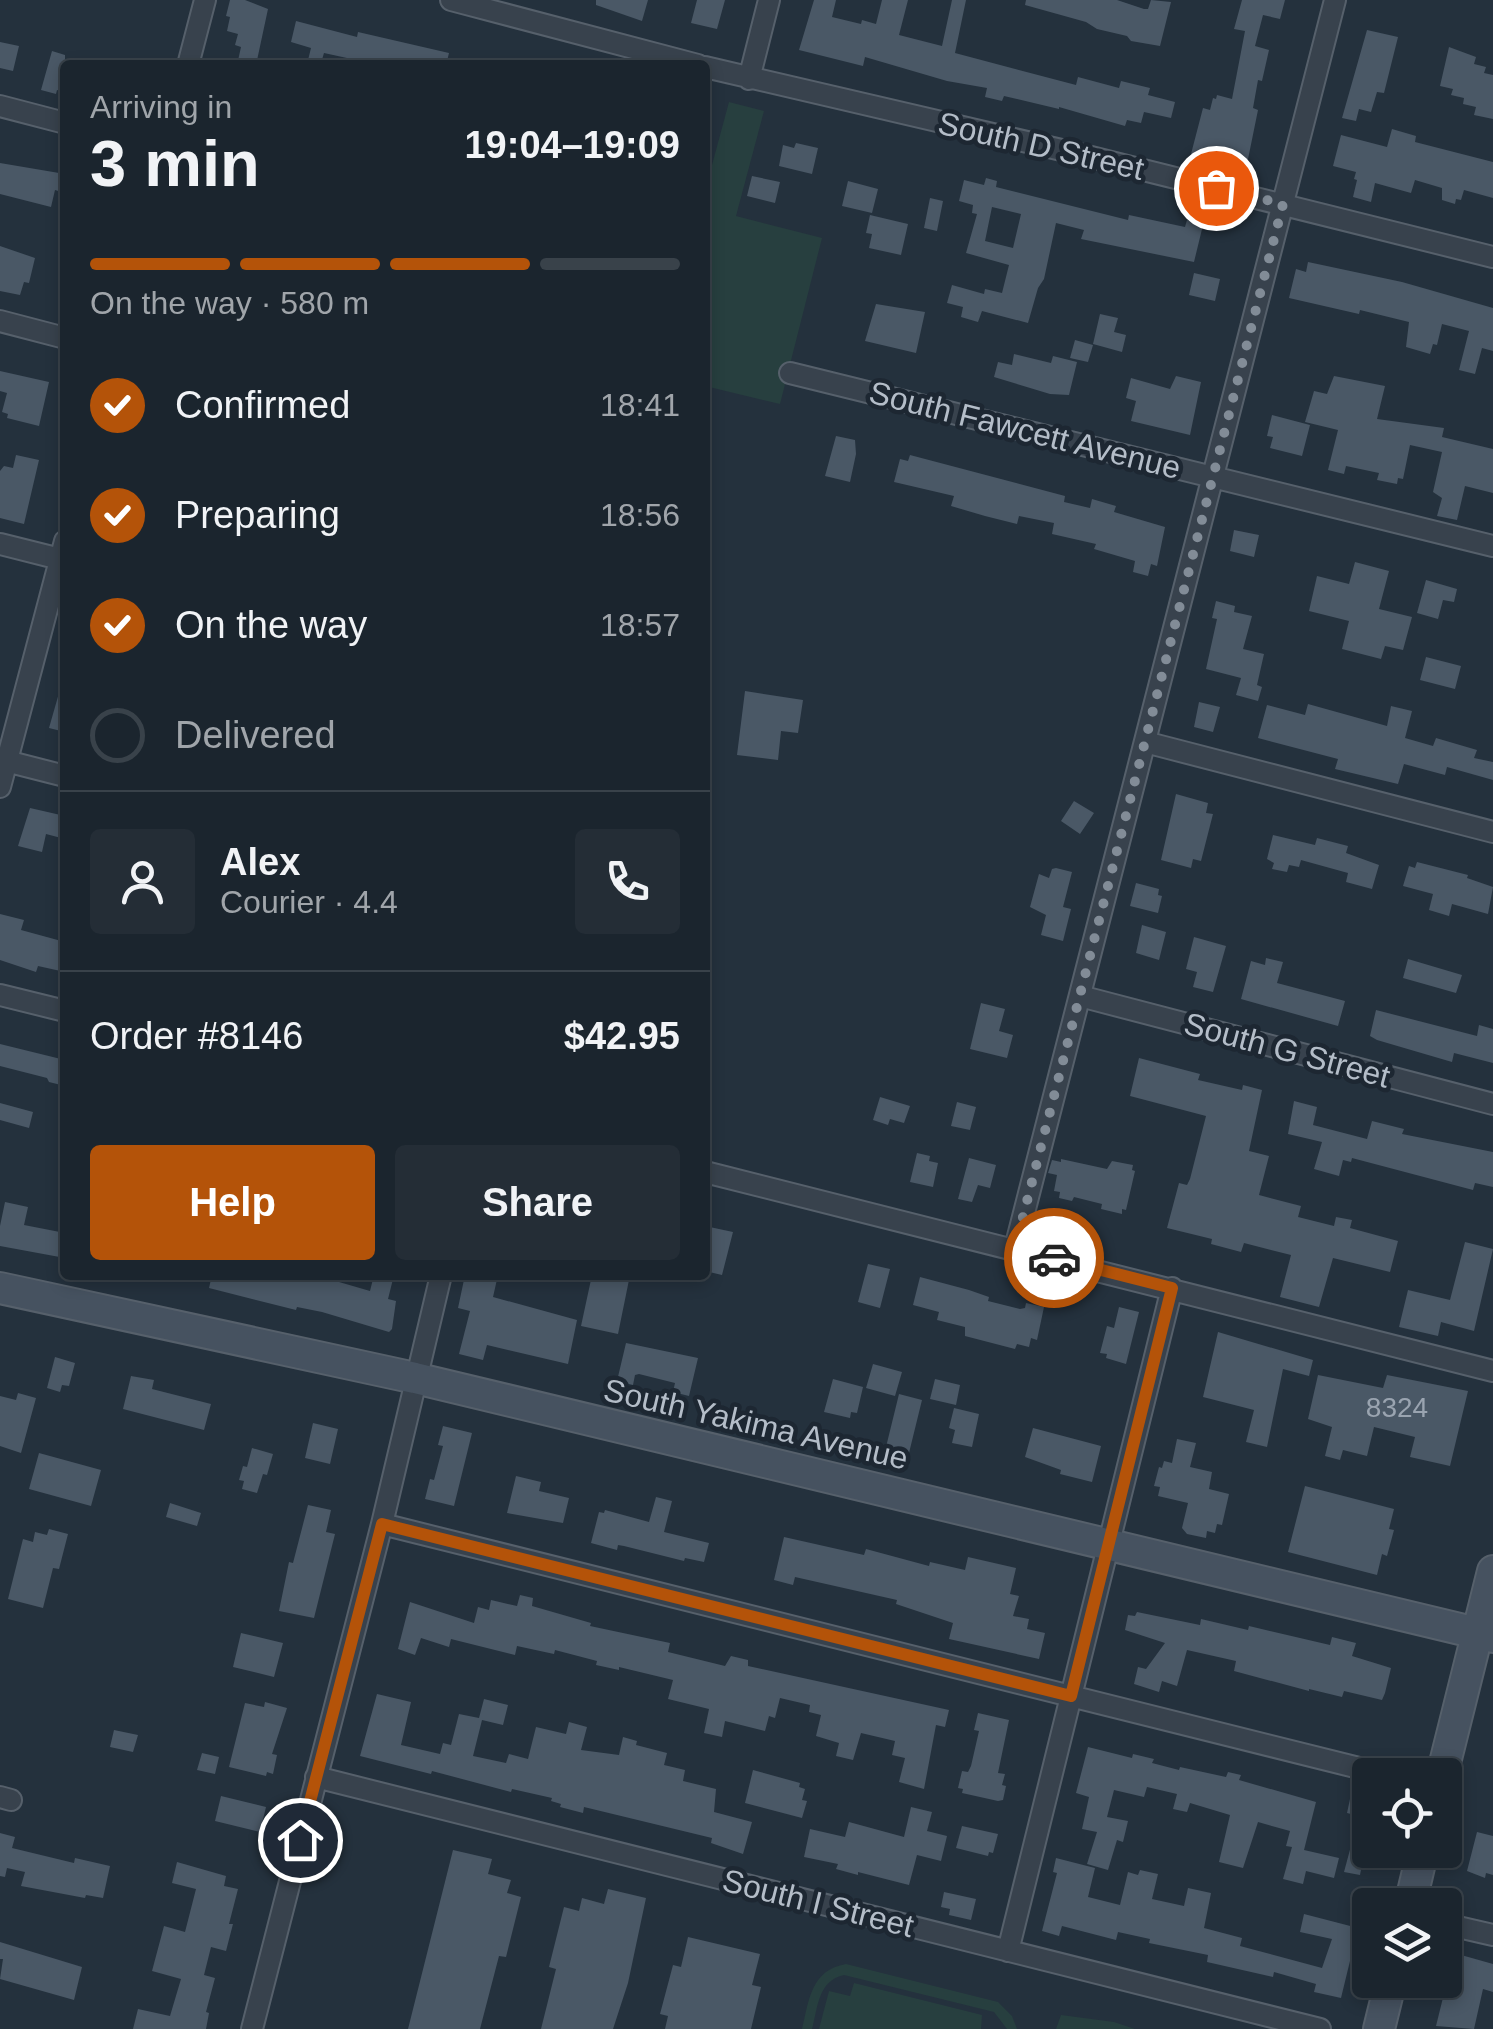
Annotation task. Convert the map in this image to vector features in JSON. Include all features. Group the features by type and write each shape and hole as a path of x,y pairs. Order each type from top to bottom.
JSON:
{"main road":[{"name":"South Yakima Avenue","path":"0,1288 414,1378 1486,1635"},
{"path":"1447,1758 1486,1635 1493,1571"},
{"path":"1378,2029 1386,1998"}],"street":[{"path":"189,60 205,0"},
{"name":"South D Street","path":"451,0 680,60"},
{"path":"542,22 548,0"},
{"path":"749,79 769,0"},
{"path":"1015,1248 1335,0"},
{"name":"South D Street","path":"710,68 1493,257"},
{"path":"0,106 60,122"},
{"path":"0,322 60,337"},
{"name":"South Fawcett Avenue","path":"790,373 1493,546"},
{"path":"0,544 60,550"},
{"path":"60,561 2,774 60,776"},
{"path":"1145,742 1493,832"},
{"path":"0,995 60,1010"},
{"name":"South G Street","path":"1080,996 1493,1104"},
{"path":"710,1173 1493,1370"},
{"path":"252,2029 382,1524 439,1280"},
{"path":"1008,1950 1172,1288"},
{"path":"382,1524 1352,1766"},
{"name":"South I Street","path":"316,1777 1320,2029"},
{"path":"1462,1928 1493,1935"}],"green space":[{"path":"729,102 764,111 736,216 822,238 780,404 710,387 710,172"},
{"path":"846,1964 998,2002 1012,2016 1017,2029 1007,2029 994,2012 844,1975 824,1989 812,2029 802,2029 819,1980 834,1967"},
{"path":"854,1983 982,2015 981,2029 819,2029 829,1991 850,1996"},
{"path":"1061,2015 1114,2022 1135,2029 1056,2029"}],"building":[{"path":"230,0 245,0 268,9 257,60 238,60 241,47 235,45 238,34 227,31 230,17 226,16"},
{"path":"596,0 648,0 642,21 596,5"},
{"path":"697,0 725,0 717,29 691,23"},
{"path":"814,0 836,0 832,17 876,24 882,0 908,0 899,35 942,46 952,0 966,0 955,53 1076,85 1078,77 1119,88 1121,81 1150,88 1148,95 1175,102 1171,118 1144,112 1141,123 1127,120 1125,126 1059,107 1004,96 1002,101 985,97 987,88 947,81 865,57 863,66 799,50"},
{"path":"1026,0 1117,0 1144,9 1148,9 1151,0 1171,2 1160,46 1131,41 1127,36 1097,29 1086,22 1025,5"},
{"path":"1242,0 1285,0 1280,19 1263,15 1255,46 1269,50 1262,81 1258,80 1253,108 1258,110 1246,169 1191,154 1203,108 1210,110 1217,95 1232,99 1245,31 1234,29"},
{"path":"296,21 357,37 358,32 449,53 447,60 356,60 324,53 322,60 308,60 311,48 291,42"},
{"path":"1367,30 1398,37 1384,93 1377,92 1371,112 1359,109 1356,121 1342,118"},
{"path":"0,42 19,46 13,71 0,68"},
{"path":"1449,47 1476,57 1474,64 1486,67 1484,73 1493,75 1493,119 1474,115 1476,107 1451,95 1453,89 1440,86"},
{"path":"52,51 65,55 65,60 60,60 60,91 56,94 41,90"},
{"path":"1392,129 1416,136 1415,142 1493,162 1493,198 1464,190 1455,204 1442,200 1442,188 1415,180 1411,193 1375,183 1371,202 1353,197 1356,172 1333,166 1341,135 1387,147"},
{"path":"796,143 818,148 812,174 779,166 783,145 794,148"},
{"path":"0,163 60,173 60,192 55,190 51,207 0,194"},
{"path":"752,176 780,182 775,203 747,196"},
{"path":"986,178 997,181 996,187 1128,220 1129,215 1185,227 1187,220 1203,225 1194,262 1081,239 1084,230 1056,223 1044,279 1028,323 982,311 978,322 961,317 963,307 947,303 952,285 984,294 985,289 1002,293 1009,265 966,253 977,214 972,213 973,205 959,201 964,180 984,185","holes":["992,207 1021,214 1013,248 985,241"]},
{"path":"848,181 878,189 872,213 842,206"},
{"path":"930,198 943,201 937,231 924,228"},
{"path":"870,215 908,224 901,255 869,248 872,234 866,233"},
{"path":"0,246 35,258 29,283 24,282 20,295 0,291"},
{"path":"1308,262 1402,282 1493,308 1493,351 1482,348 1475,374 1459,370 1469,331 1442,324 1437,345 1433,344 1430,354 1406,347 1409,322 1289,298 1296,269 1306,272"},
{"path":"1194,273 1220,279 1215,301 1189,295"},
{"path":"876,304 925,312 916,353 865,341"},
{"path":"1100,314 1118,318 1114,332 1126,335 1122,352 1093,344"},
{"path":"1075,340 1093,345 1088,362 1070,358"},
{"path":"1014,354 1051,363 1053,356 1077,362 1069,395 1050,394 994,377 998,362 1012,365"},
{"path":"0,371 49,382 39,426 7,418 8,414 2,412 7,393 0,391"},
{"path":"1176,376 1201,382 1190,435 1131,421 1136,401 1126,398 1131,378 1170,389"},
{"path":"1334,376 1385,386 1377,419 1444,428 1442,437 1493,449 1493,493 1465,486 1457,520 1437,516 1442,498 1433,492 1442,452 1410,445 1403,479 1398,478 1397,484 1377,480 1379,473 1346,466 1344,474 1328,470 1338,430 1305,422 1314,391 1327,394"},
{"path":"1272,415 1310,425 1302,456 1270,448 1273,437 1267,436"},
{"path":"836,436 855,440 850,482 825,476"},
{"path":"16,455 39,460 24,524 0,518 0,471 4,466 13,468"},
{"path":"910,455 1065,496 1064,502 1090,508 1092,499 1116,506 1114,512 1165,527 1157,566 1151,564 1148,576 1133,572 1135,561 1094,549 1096,544 1052,534 1054,523 1019,516 1017,524 985,516 951,506 954,496 894,482 900,459 908,461"},
{"path":"1234,530 1259,535 1254,557 1230,551"},
{"path":"1355,562 1389,571 1379,609 1412,617 1403,650 1385,646 1381,659 1342,649 1349,621 1309,611 1317,576 1349,584"},
{"path":"1426,580 1457,589 1454,602 1443,600 1438,619 1417,613"},
{"path":"1216,601 1235,606 1234,612 1252,616 1243,649 1264,654 1257,685 1262,687 1258,701 1236,695 1241,678 1206,669 1217,619 1212,618"},
{"path":"1426,657 1461,666 1455,689 1420,680"},
{"path":"60,690 60,731 49,728"},
{"path":"745,691 803,700 798,733 781,731 778,760 737,755"},
{"path":"1199,702 1220,707 1213,732 1194,727"},
{"path":"1308,704 1387,726 1391,706 1412,711 1405,738 1433,746 1436,738 1477,750 1474,758 1493,762 1493,780 1447,767 1445,775 1404,764 1398,784 1335,769 1338,759 1258,738 1267,705 1305,715"},
{"path":"1176,794 1208,803 1206,813 1213,814 1201,861 1193,859 1191,868 1161,860"},
{"path":"1074,801 1094,813 1080,834 1061,821"},
{"path":"30,808 60,815 60,838 46,834 42,852 18,846"},
{"path":"1273,835 1315,845 1317,838 1348,846 1346,853 1379,865 1372,889 1346,882 1348,873 1301,860 1299,867 1289,865 1287,872 1272,869 1274,863 1267,859"},
{"path":"1417,862 1468,875 1467,878 1493,887 1488,914 1452,904 1449,916 1429,910 1433,894 1403,886 1409,866 1415,868"},
{"path":"1056,868 1072,872 1063,907 1071,909 1063,941 1041,935 1046,915 1030,907 1039,874 1049,878"},
{"path":"1136,883 1159,889 1158,895 1162,896 1158,913 1130,906"},
{"path":"0,914 24,920 21,930 60,941 60,971 38,966 36,972 0,960"},
{"path":"1142,925 1166,932 1159,960 1136,953"},
{"path":"1194,937 1226,946 1213,992 1193,987 1197,972 1186,969"},
{"path":"1266,958 1283,962 1277,983 1345,1001 1338,1026 1241,999 1251,961 1265,965"},
{"path":"1408,959 1462,975 1456,993 1403,978"},
{"path":"981,1003 1005,1009 999,1031 1013,1035 1007,1058 970,1049"},
{"path":"1376,1010 1477,1036 1479,1025 1493,1029 1493,1063 1454,1053 1452,1062 1377,1040 1370,1036"},
{"path":"0,1044 60,1059 60,1085 47,1078 0,1066"},
{"path":"1139,1058 1200,1074 1198,1080 1242,1090 1243,1085 1262,1090 1249,1151 1269,1156 1259,1195 1301,1206 1298,1217 1334,1226 1336,1217 1352,1220 1350,1228 1398,1241 1390,1272 1333,1258 1319,1307 1280,1297 1291,1255 1244,1243 1241,1252 1211,1244 1212,1239 1167,1228 1179,1183 1187,1185 1190,1179 1206,1116 1130,1096"},
{"path":"880,1097 910,1106 904,1123 890,1119 888,1125 873,1120"},
{"path":"1294,1101 1317,1107 1313,1125 1367,1139 1372,1121 1404,1129 1402,1134 1493,1152 1493,1187 1475,1183 1473,1190 1352,1158 1351,1162 1343,1160 1339,1176 1314,1169 1322,1142 1288,1134"},
{"path":"957,1102 976,1107 970,1130 951,1126"},
{"path":"0,1103 33,1112 29,1128 0,1120"},
{"path":"917,1153 938,1163 933,1187 910,1182"},
{"path":"969,1158 996,1165 990,1188 978,1185 972,1202 958,1199"},
{"path":"1052,1160 1107,1169 1112,1161 1133,1165 1126,1210 1122,1209 1122,1214 1101,1209 1102,1204 1074,1197 1072,1201 1059,1198 1060,1192 1054,1191 1057,1175 1048,1173"},
{"path":"5,1202 28,1207 24,1225 60,1232 60,1257 0,1246"},
{"path":"710,1227 733,1232 722,1275 710,1272"},
{"path":"1465,1242 1493,1249 1474,1331 1441,1322 1438,1336 1399,1327 1408,1290 1450,1300"},
{"path":"868,1264 890,1269 880,1308 858,1302"},
{"path":"920,1277 1020,1309 1026,1303 1044,1307 1037,1340 1031,1338 1029,1347 1017,1344 1015,1349 965,1336 965,1327 937,1320 939,1312 913,1305"},
{"path":"211,1280 332,1280 370,1291 373,1280 393,1280 388,1299 396,1301 392,1329 389,1332 322,1312 297,1307 296,1310 209,1288"},
{"path":"464,1280 497,1280 493,1297 577,1320 568,1364 487,1345 483,1360 459,1354 470,1311 458,1308"},
{"path":"591,1280 629,1280 618,1334 581,1326"},
{"path":"1119,1307 1139,1312 1126,1364 1100,1353 1107,1326 1114,1328"},
{"path":"1218,1332 1313,1360 1309,1376 1283,1369 1267,1447 1246,1442 1254,1410 1203,1397"},
{"path":"626,1343 698,1358 689,1396 673,1392 675,1383 639,1374 635,1375 633,1385 617,1381"},
{"path":"55,1357 75,1363 69,1386 62,1385 60,1392 47,1388"},
{"path":"873,1364 902,1372 895,1396 866,1388"},
{"path":"1318,1375 1383,1388 1387,1375 1468,1391 1450,1466 1410,1457 1415,1437 1374,1427 1367,1456 1343,1450 1340,1460 1325,1456 1332,1427 1308,1419"},
{"path":"131,1376 154,1380 152,1389 211,1404 204,1430 123,1409"},
{"path":"833,1379 863,1387 857,1413 851,1412 850,1418 824,1412"},
{"path":"935,1379 960,1385 956,1405 930,1399"},
{"path":"18,1393 36,1398 21,1453 0,1446 0,1396 16,1400"},
{"path":"899,1394 922,1400 909,1453 886,1447"},
{"path":"954,1408 979,1414 972,1447 952,1443 955,1430 949,1428"},
{"path":"313,1423 338,1429 330,1464 305,1458"},
{"path":"443,1426 472,1433 454,1506 425,1499 443,1446 438,1445"},
{"path":"1033,1428 1101,1446 1092,1482 1060,1474 1061,1470 1025,1457"},
{"path":"1177,1439 1196,1443 1190,1467 1212,1472 1209,1489 1229,1494 1222,1525 1217,1524 1215,1533 1207,1531 1206,1538 1187,1534 1182,1528 1188,1503 1158,1496 1160,1487 1154,1486 1159,1467 1164,1461 1172,1463"},
{"path":"252,1448 273,1454 257,1493 242,1489 244,1481 239,1480"},
{"path":"39,1453 101,1470 91,1506 29,1489"},
{"path":"516,1476 541,1482 539,1491 569,1498 563,1523 507,1513"},
{"path":"1305,1486 1394,1509 1389,1529 1394,1530 1377,1575 1288,1552"},
{"path":"656,1497 672,1501 664,1532 709,1543 704,1562 591,1543 599,1512 605,1510 649,1522"},
{"path":"170,1503 201,1513 197,1526 166,1517"},
{"path":"308,1505 331,1510 326,1532 335,1534 314,1618 279,1611 289,1562 293,1563"},
{"path":"49,1529 68,1534 59,1569 53,1568 43,1608 8,1599 23,1539 33,1542 35,1532 47,1535"},
{"path":"784,1537 864,1555 866,1549 929,1566 930,1562 965,1570 968,1557 1016,1568 1010,1594 1019,1596 1013,1616 1029,1619 1027,1629 1045,1633 1039,1659 949,1639 953,1623 896,1604 897,1600 795,1577 793,1585 774,1580"},
{"path":"520,1595 533,1598 532,1606 591,1623 590,1626 670,1643 668,1652 725,1666 731,1656 748,1660 748,1666 949,1710 945,1727 936,1725 924,1789 899,1782 905,1758 892,1755 895,1741 861,1733 853,1760 836,1756 839,1743 816,1736 821,1715 809,1712 810,1705 780,1698 775,1718 769,1716 765,1731 725,1721 722,1737 704,1733 709,1709 668,1699 673,1680 596,1665 597,1661 555,1650 554,1654 517,1646 515,1655 451,1639 449,1647 421,1638 415,1655 398,1649 410,1602 474,1623 478,1607 489,1610 491,1600 517,1606"},
{"path":"1137,1612 1200,1625 1201,1619 1248,1630 1249,1626 1330,1645 1332,1637 1356,1643 1352,1656 1391,1668 1385,1693 1382,1700 1344,1691 1342,1697 1309,1691 1234,1671 1236,1661 1187,1650 1177,1686 1162,1681 1159,1692 1134,1684 1138,1667 1146,1669 1165,1643 1125,1630 1128,1615 1135,1616"},
{"path":"241,1633 283,1643 274,1677 233,1667"},
{"path":"377,1694 411,1702 401,1745 440,1754 443,1743 451,1745 459,1714 479,1718 484,1699 508,1705 503,1725 482,1720 473,1756 506,1763 509,1754 528,1759 536,1727 566,1734 569,1722 587,1727 581,1750 619,1755 623,1737 637,1741 636,1745 667,1753 664,1765 685,1770 683,1781 716,1789 714,1812 752,1822 743,1854 711,1843 712,1838 584,1807 583,1813 560,1807 552,1798 360,1756"},
{"path":"265,1702 287,1708 272,1754 277,1755 273,1774 267,1772 266,1776 229,1767 245,1703 264,1707"},
{"path":"978,1713 1009,1720 998,1773 1005,1774 1003,1800 962,1793 963,1789 958,1788 962,1771 968,1772 971,1766 979,1731 974,1730"},
{"path":"114,1730 138,1735 133,1752 110,1747"},
{"path":"1088,1747 1154,1759 1152,1763 1179,1770 1180,1767 1226,1777 1228,1772 1241,1775 1239,1780 1316,1802 1304,1850 1339,1858 1334,1878 1306,1871 1303,1884 1283,1879 1292,1847 1286,1846 1290,1831 1258,1822 1243,1868 1219,1862 1230,1815 1190,1803 1187,1812 1173,1809 1177,1794 1147,1787 1144,1797 1114,1790 1107,1817 1128,1821 1123,1842 1117,1840 1108,1870 1087,1864 1097,1832 1082,1829 1089,1797 1076,1793"},
{"path":"202,1753 219,1757 215,1774 197,1770"},
{"path":"753,1770 800,1783 799,1787 805,1789 802,1800 807,1801 802,1818 745,1803"},
{"path":"221,1796 266,1807 260,1832 215,1821"},
{"path":"911,1807 932,1812 927,1831 947,1836 941,1861 917,1855 909,1885 858,1875 836,1869 838,1864 804,1857 810,1829 845,1837 849,1822 904,1837"},
{"path":"962,1826 998,1834 993,1853 988,1856 956,1848"},
{"path":"1477,1832 1493,1836 1493,1875 1486,1873 1485,1878 1467,1871"},
{"path":"0,1833 15,1837 12,1848 74,1863 75,1858 110,1866 103,1898 21,1886 25,1872 7,1868 5,1877 0,1876"},
{"path":"1352,1842 1352,1868 1361,1868 1360,1875 1344,1872"},
{"path":"453,1850 492,1859 488,1874 511,1880 507,1893 521,1897 506,1957 499,1956 480,2029 408,2029"},
{"path":"1056,1858 1095,1868 1088,1897 1120,1905 1128,1872 1158,1874 1152,1899 1184,1906 1188,1888 1211,1893 1204,1928 1242,1938 1240,1946 1322,1968 1332,1939 1300,1932 1304,1914 1352,1926 1352,1953 1341,1998 1314,1992 1316,1984 1274,1972 1273,1977 1207,1962 1208,1955 1149,1943 1150,1939 1118,1932 1116,1940 1062,1926 1059,1936 1042,1931 1057,1873 1053,1872"},
{"path":"177,1862 226,1876 224,1886 238,1889 226,1951 211,1947 204,1975 215,1978 206,2029 133,2029 138,2009 170,2016 181,1979 152,1971 164,1926 185,1932 196,1889 172,1883"},
{"path":"608,1889 646,1898 628,1983 613,2029 541,2029 556,1969 549,1967 564,1907 579,1911 582,1898 604,1904"},
{"path":"944,1892 976,1899 971,1920 949,1915 950,1909 941,1907"},
{"path":"688,1937 760,1954 752,1985 761,1987 751,2029 665,2029 668,2016 660,2014 673,1965 681,1967"},
{"path":"0,1942 82,1967 74,2000 0,1979"},
{"path":"1462,1955 1493,1964 1493,1992 1483,1989 1474,2029 1436,2026 1443,1998 1462,1998"}],"way so far":[{"path":"1054,1258 1015,1248 1283,204 1216,188"}],"route":[{"path":"300,1840 382,1524 1071,1696 1172,1288 1054,1258"}]}
